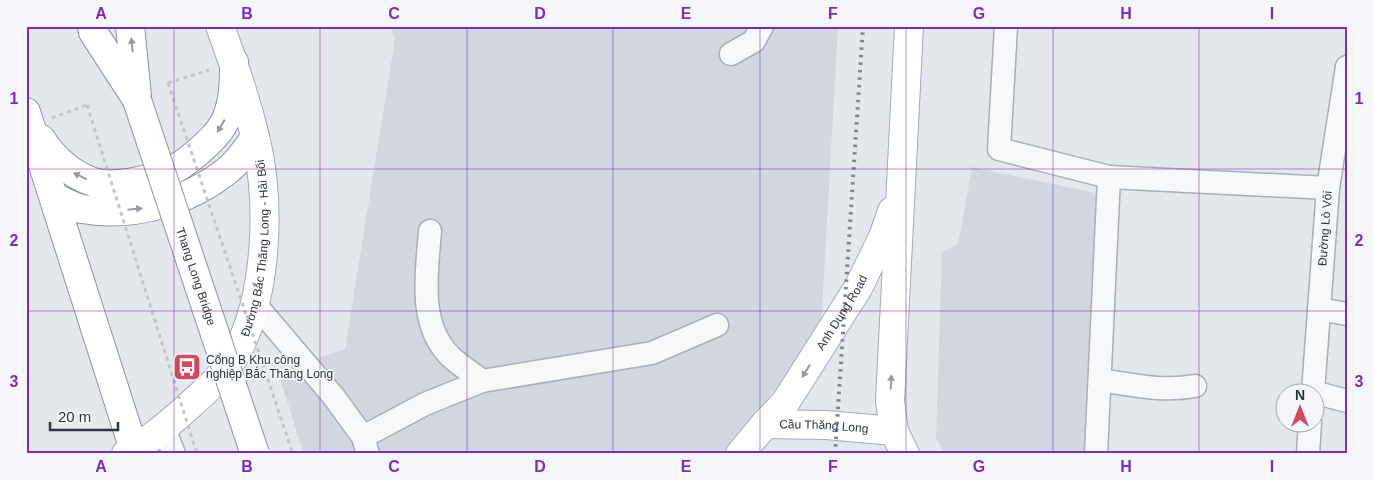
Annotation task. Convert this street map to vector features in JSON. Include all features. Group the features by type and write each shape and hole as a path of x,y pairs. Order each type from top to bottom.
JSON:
{"main road":[{"path":"92,26 93,32 137,100"},
{"path":"130,26 137,100"},
{"name":"Đường Bắc Thăng Long - Hải Bối","path":"130,452 164,428 206,391 222,373 237,352 256,305 264,233 263,187 255,137 234,62 220,26"},
{"name":"Anh Dung Road","path":"900,442 890,401 909,26"},
{"path":"29,118 50,153 66,169 94,183 118,184 141,180 169,172 190,158 223,126 234,91 234,62"},
{"name":"Thang Long Bridge","path":"137,100 255,454"},
{"path":"29,118 130,452"},
{"path":"54,197 80,208 108,211 135,210 159,206 195,191 228,169 242,155 255,137"},
{"name":"Anh Dung Road","path":"765,424 785,403 858,288 883,237 900,188"},
{"name":"Cầu Thăng Long","path":"740,454 765,424 826,425 900,442"}],"street":[{"path":"731,54 754,41 762,26"},
{"path":"1006,26 999,149 1109,177 1328,188"},
{"name":"Đường Lò Vôi","path":"1314,382 1328,188 1347,67"},
{"path":"1096,454 1109,177"},
{"path":"430,230 426,287 429,320 438,341 451,357 482,381"},
{"path":"256,305 334,397 365,445 425,404 482,381 652,353 717,325"},
{"path":"1319,308 1347,314"},
{"path":"1100,380 1152,388 1195,386"},
{"path":"1326,395 1347,401"},
{"path":"164,428 174,454"},
{"path":"1308,454 1309,432"}],"path":[{"path":"234,62 168,84 293,454"},
{"path":"29,118 87,105 197,454"}],"shaded area":[{"path":"390,26 838,26 821,328 727,454 304,454 278,373 345,349 395,39"},
{"path":"972,167 1110,196 1109,454 946,454 936,439 942,252 958,244"}],"railway":[{"path":"835,454 863,26"}],"place":[{"name":"Cổng B Khu công nghiệp Bắc Thăng Long","path":"187,367"}]}
